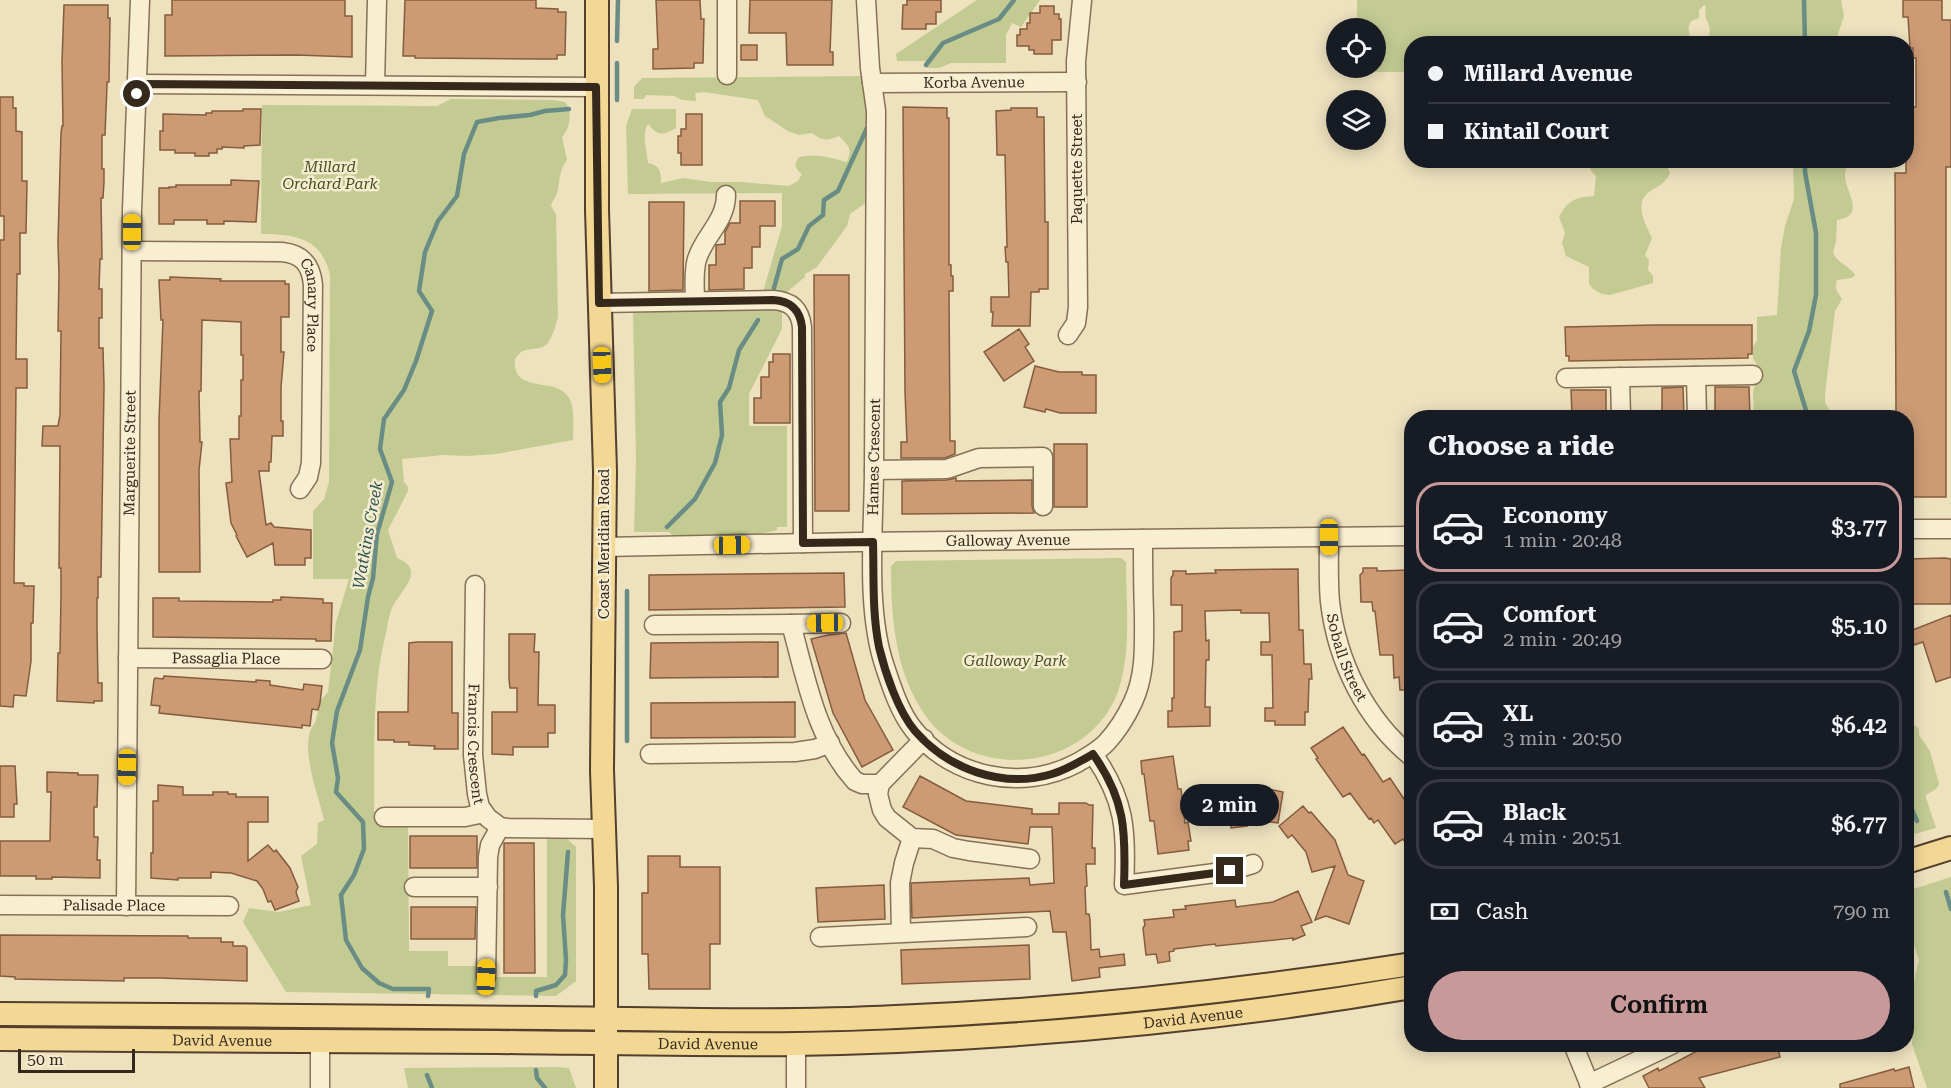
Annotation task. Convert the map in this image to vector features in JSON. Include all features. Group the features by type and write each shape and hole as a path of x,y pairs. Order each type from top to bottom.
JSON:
{"main road":[{"name":"Coast Meridian Road","path":"597,0 599,303 604,408 602,770 606,887 606,1088"},
{"path":"1914,860 1951,848"},
{"name":"David Avenue","path":"0,1014 803,1020 983,1013 1189,995 1404,965"},
{"name":"David Avenue","path":"0,1039 796,1044 938,1039 1160,1022 1311,1003 1404,988"}],"street":[{"name":"Marguerite Street","path":"126,906 132,250 140,0"},
{"path":"375,85 377,0"},
{"path":"727,0 727,75"},
{"name":"Hames Crescent","path":"866,0 876,111 874,614 883,663 908,721 915,731 937,752 966,768 1008,779 1035,778 1052,774 1093,754 1107,743 1122,724 1141,678 1144,654 1143,539"},
{"name":"Paquette Street","path":"1068,335 1076,323 1078,307 1076,61 1082,0"},
{"name":"Korba Avenue","path":"872,83 1077,82"},
{"path":"138,84 596,87"},
{"path":"696,301 698,258 723,214 726,195"},
{"name":"Canary Place","path":"132,250 282,252 299,256 308,265 313,285 311,463 308,477 300,489"},
{"path":"599,303 782,301 793,306 800,316 802,327 803,543"},
{"path":"1566,378 1753,375"},
{"path":"1696,376 1697,410"},
{"path":"1620,377 1621,410"},
{"path":"874,470 947,469 979,458 1042,457 1043,506"},
{"path":"1914,529 1951,529"},
{"name":"Galloway Avenue","path":"604,547 1404,536"},
{"name":"Soball Street","path":"1329,537 1330,602 1344,663 1376,720 1404,749"},
{"name":"Francis Crescent","path":"475,585 473,755 477,794 484,813 500,827"},
{"path":"654,625 841,623"},
{"path":"791,624 816,714 830,743 855,781 862,784 880,784"},
{"name":"Passaglia Place","path":"128,658 322,659"},
{"path":"924,739 880,784 878,794 882,810 887,818 912,838 933,838 953,848 969,852 1030,859"},
{"path":"650,754 795,752 815,749 830,743"},
{"path":"1093,754 1110,781 1120,806 1124,839 1124,885 1230,871 1253,864"},
{"path":"384,817 465,817 484,813"},
{"path":"486,977 488,857 490,845 500,827 604,830"},
{"path":"901,932 900,883 912,838"},
{"path":"414,887 488,887"},
{"name":"Palisade Place","path":"0,905 229,906"},
{"path":"820,937 1027,927"},
{"path":"320,1041 320,1088"},
{"path":"796,1044 796,1088"},
{"path":"1576,1052 1590,1086 1657,1052"}],"green space":[{"path":"977,0 1040,0 1021,27 1012,23 1006,35 1006,63 951,63 939,68 927,68 927,61 897,61 896,54"},
{"path":"1357,0 1841,0 1844,16 1837,36 1708,36 1710,28 1704,5 1699,10 1699,18 1691,21 1690,36 1404,36 1404,72 1386,72 1386,18 1357,18"},
{"path":"868,76 870,200 850,214 847,226 817,267 805,274 805,277 787,292 763,292 782,226 782,193 628,194 626,126 632,109 676,109 676,128 660,133 648,124 645,133 648,163 655,165 659,170 661,183 683,178 711,182 789,186 798,181 802,174 795,165 798,158 804,156 829,157 847,162 850,151 848,145 839,136 825,139 812,133 799,135 788,131 765,116 758,100 704,92 695,93 696,101 682,100 674,96 646,95 644,99 634,99 634,87 642,78"},
{"name":"Millard Orchard Park","path":"451,99 554,100 565,102 569,110 570,120 562,137 567,160 562,168 551,206 556,214 558,317 548,343 545,346 525,350 517,357 515,363 516,372 522,378 529,382 555,387 568,397 573,411 573,440 496,454 402,459 404,482 408,491 388,530 397,558 406,563 411,574 406,587 392,609 381,655 376,699 374,812 383,812 408,823 409,951 448,951 448,966 479,966 494,977 547,977 547,839 567,839 576,847 576,981 556,996 286,992 243,922 249,908 279,912 311,905 301,856 317,844 318,823 324,820 311,770 308,743 321,700 328,692 336,622 349,579 313,579 313,511 324,499 329,482 330,275 321,253 314,246 296,237 261,234 262,105 437,106"},
{"path":"1590,168 1668,168 1670,173 1668,176 1663,183 1646,195 1641,207 1652,238 1645,255 1649,260 1648,270 1653,276 1653,283 1610,295 1602,294 1589,284 1589,267 1566,256 1562,243 1565,233 1559,217 1573,200 1594,196 1596,176"},
{"path":"1793,168 1847,168 1846,181 1853,208 1846,217 1837,220 1833,252 1837,259 1855,275 1852,278 1837,280 1836,283 1842,299 1835,311 1825,394 1825,402 1829,410 1754,410 1753,392 1759,369 1753,358 1753,347 1757,340 1757,317 1777,315 1781,248 1794,199"},
{"path":"775,308 782,310 782,329 749,394 749,426 787,426 787,527 777,527 777,530 765,533 726,537 675,538 669,532 634,532 636,459 633,314 636,311"},
{"name":"Galloway Park","path":"1121,558 1126,562 1127,612 1125,663 1122,679 1117,694 1102,720 1081,740 1055,753 1027,759 999,759 971,751 946,737 925,715 907,681 897,644 892,605 891,566 896,561"},
{"path":"1914,726 1919,730 1919,735 1930,751 1939,784 1936,789 1926,795 1936,828 1914,834"},
{"path":"1951,877 1951,1088 1927,1088 1914,1050 1914,981 1919,960 1914,945 1914,889"},
{"path":"404,1068 569,1068 576,1088 408,1088"}],"building":[{"path":"172,0 345,0 345,16 352,16 352,57 165,56 165,15 172,15"},
{"path":"405,0 536,0 536,8 558,9 558,12 566,12 565,55 557,55 557,59 403,56"},
{"path":"656,0 700,0 701,19 704,19 703,63 694,63 694,68 653,69 653,49 658,49"},
{"path":"750,0 832,0 830,52 833,52 833,65 787,65 786,33 749,33"},
{"path":"907,0 941,0 941,12 936,12 936,24 926,24 926,29 902,29 903,5 907,5"},
{"path":"1903,0 1942,0 1942,20 1951,20 1951,167 1946,167 1946,497 1914,497 1914,410 1896,410 1895,173 1906,173 1906,168 1914,168 1914,107 1916,107 1914,36 1909,36 1908,17 1903,17"},
{"path":"64,5 108,5 108,18 110,18 109,82 107,82 105,135 102,135 104,182 103,198 101,198 102,259 100,259 99,289 102,289 102,318 99,318 99,348 103,348 104,386 101,577 98,577 97,628 98,683 102,683 102,701 94,701 94,703 57,701 61,596 61,568 59,568 60,446 42,446 43,426 58,426 60,415 61,331 58,331 58,242 63,126"},
{"path":"1040,6 1054,6 1054,14 1059,14 1059,19 1061,19 1061,40 1052,40 1052,54 1034,54 1034,50 1029,50 1029,46 1017,46 1017,35 1020,35 1020,29 1027,29 1027,23 1030,23 1030,13 1040,13"},
{"path":"741,45 757,45 757,60 741,60"},
{"path":"0,97 13,97 13,108 16,108 16,131 22,132 22,181 27,181 26,233 20,233 20,274 17,274 16,359 27,359 27,388 16,388 14,583 34,586 31,661 26,696 14,695 13,707 0,706 0,240 4,240 4,216 0,216"},
{"path":"903,107 947,108 947,118 949,118 949,265 951,265 951,276 953,276 953,291 949,291 950,441 955,441 955,454 945,458 901,458 901,442 907,442"},
{"path":"1011,108 1037,108 1037,117 1044,117 1048,289 1031,292 1030,326 992,326 991,297 1009,297 1005,247 1007,247 1005,155 997,155 996,111 1011,110"},
{"path":"243,109 261,109 260,145 244,146 244,148 222,147 222,149 217,149 217,153 209,153 209,156 175,153 175,150 160,150 163,114 206,115 212,111 243,111"},
{"path":"686,114 702,114 702,165 681,165 678,136 681,136 681,129 686,129"},
{"path":"231,180 259,181 256,222 224,221 224,224 207,224 207,220 174,220 174,224 159,224 159,188 176,187 176,185 231,185"},
{"path":"740,201 775,201 775,226 760,226 760,247 752,247 752,268 744,268 744,289 709,290 709,265 716,265 716,245 725,244 725,232 730,223 740,223"},
{"path":"649,202 684,202 683,290 649,291"},
{"path":"814,275 849,275 849,511 815,511"},
{"path":"170,277 221,279 220,281 285,281 285,284 289,284 289,317 281,317 281,352 284,352 281,387 283,436 272,436 269,471 259,471 266,525 271,523 274,527 311,530 311,558 305,558 305,565 275,565 273,543 247,557 236,536 231,523 226,483 232,482 230,439 239,439 241,380 243,380 241,322 202,320 201,391 199,391 200,442 202,442 199,470 200,572 159,572 159,420 163,320 161,320 159,280 170,280"},
{"path":"1752,325 1752,354 1748,354 1748,358 1569,361 1569,356 1566,356 1565,327"},
{"path":"1019,329 1029,344 1025,347 1034,361 1004,381 984,352"},
{"path":"773,354 790,354 790,423 754,423 754,398 761,398 761,377 769,377 769,362 773,362"},
{"path":"1035,366 1059,372 1082,372 1082,375 1096,375 1096,413 1060,413 1046,409 1045,412 1024,407"},
{"path":"1683,387 1684,410 1662,410 1662,388"},
{"path":"1715,387 1749,387 1750,410 1715,410"},
{"path":"1571,390 1606,390 1606,410 1572,410"},
{"path":"1054,444 1087,444 1087,507 1054,507"},
{"path":"956,478 956,481 1032,480 1034,513 902,514 902,481"},
{"path":"1914,559 1951,559 1951,604 1914,604"},
{"path":"1363,568 1377,568 1377,571 1404,570 1404,690 1400,690 1399,677 1394,678 1393,655 1380,655 1372,602 1361,602 1360,575"},
{"path":"1298,569 1299,630 1303,630 1304,664 1311,664 1312,679 1309,679 1308,712 1305,712 1305,725 1275,725 1275,721 1265,721 1265,708 1273,708 1272,655 1261,655 1261,642 1270,642 1269,613 1241,613 1241,610 1205,611 1209,660 1206,660 1205,707 1210,707 1210,726 1168,727 1168,711 1172,711 1172,698 1174,698 1174,632 1182,631 1182,605 1171,605 1173,571 1186,571 1186,574 1216,573 1215,570"},
{"path":"844,573 845,607 649,610 649,575"},
{"path":"281,597 323,599 323,603 332,603 331,641 153,637 153,598 179,598 179,601 273,602 273,600 281,600"},
{"path":"1951,615 1951,677 1936,682 1923,642 1914,645 1914,629"},
{"path":"846,633 865,700 893,750 862,767 833,713 811,639"},
{"path":"509,634 535,634 534,652 539,652 538,705 555,705 555,733 548,733 548,747 513,747 513,755 492,754 492,712 517,712 517,688 510,688 509,679"},
{"path":"452,642 452,713 458,713 458,749 434,749 435,746 378,740 378,712 408,712 409,643"},
{"path":"778,642 778,677 650,678 651,643"},
{"path":"164,676 270,681 270,685 303,690 304,684 322,686 320,703 318,710 312,709 310,726 302,725 302,728 159,713 160,706 151,705 154,680 155,678 163,679"},
{"path":"795,702 795,737 651,738 651,703"},
{"path":"1343,727 1383,782 1390,778 1404,799 1404,840 1395,844 1378,820 1374,823 1371,818 1369,819 1350,793 1343,797 1316,759 1318,758 1311,748"},
{"path":"1173,756 1178,789 1181,789 1185,823 1188,822 1191,841 1188,841 1189,850 1158,854 1154,821 1150,821 1141,761"},
{"path":"0,766 15,766 17,804 14,804 14,817 0,817"},
{"path":"47,772 98,775 97,807 94,807 94,837 98,837 97,860 100,860 100,878 36,879 36,876 0,876 0,841 50,841 51,792 47,792"},
{"path":"920,776 966,801 1032,809 1032,814 1059,814 1059,803 1093,805 1092,848 1095,848 1095,864 1086,864 1087,886 1085,887 1086,914 1089,914 1090,919 1091,950 1099,949 1100,957 1124,954 1125,965 1099,968 1100,977 1072,981 1066,932 1053,932 1050,911 912,918 911,883 1029,878 1030,885 1054,883 1052,827 1030,827 1028,844 956,835 903,807"},
{"path":"158,785 183,787 183,795 213,795 213,792 228,792 228,794 236,794 236,797 268,797 268,822 248,822 248,861 268,845 274,852 276,850 290,868 298,887 296,892 299,901 275,910 257,881 231,873 211,872 211,878 178,878 178,880 151,878 153,801 158,801"},
{"path":"1254,786 1283,792 1278,823 1246,819 1247,826 1231,828 1231,824 1218,825 1214,796 1254,791"},
{"path":"1303,806 1335,840 1348,875 1364,881 1349,924 1326,916 1315,920 1335,866 1312,872 1306,852 1292,835 1288,838 1279,826"},
{"path":"410,836 477,836 477,868 410,868"},
{"path":"504,843 534,843 535,973 504,973"},
{"path":"648,856 680,856 680,867 720,867 720,944 710,944 710,989 649,989 648,954 642,954 642,893 648,893"},
{"path":"884,885 885,919 818,922 816,888"},
{"path":"1298,891 1312,922 1301,926 1305,935 1293,940 1293,938 1174,949 1169,952 1170,961 1158,963 1156,954 1146,955 1144,920 1174,917 1173,910 1186,909 1185,906 1235,900 1236,907 1273,902"},
{"path":"411,907 476,907 475,939 411,939"},
{"path":"0,935 221,938 221,942 233,942 233,946 247,948 247,981 160,978 124,978 124,981 15,979 15,977 0,976"},
{"path":"1029,945 1030,979 902,984 901,950"},
{"path":"1695,1052 1779,1052 1780,1057 1699,1078 1705,1088 1649,1088 1643,1076 1658,1068 1659,1071"},
{"path":"1909,1067 1914,1088 1840,1088 1840,1084"}],"waterway":[{"name":"Watkins Creek","path":"617,41 618,0"},
{"path":"926,65 943,43 999,19 1014,0"},
{"path":"1804,0 1805,36"},
{"name":"Watkins Creek","path":"617,63 617,100"},
{"name":"Watkins Creek","path":"428,996 429,989 393,989 379,983 362,968 346,940 341,895 354,875 364,849 363,822 336,792 338,778 332,743 337,711 360,650 373,578 377,534 392,482 380,449 384,419 404,390 432,311 419,291 425,252 438,221 457,196 464,154 477,122 569,109"},
{"path":"774,288 782,259 798,249 809,226 823,215 824,200 838,191 867,128"},
{"path":"1805,168 1816,233 1816,295 1809,331 1794,371 1806,410"},
{"path":"667,527 695,499 715,463 722,435 720,402 729,388 739,350 758,320"},
{"path":"627,591 627,741"},
{"path":"1914,814 1917,821"},
{"path":"536,996 536,991 556,985 565,975 563,915 568,852"},
{"path":"1946,892 1951,909"},
{"path":"536,1070 537,1078 545,1088"},
{"name":"Watkins Creek","path":"427,1075 432,1088"}],"route":[{"path":"137,94 138,84 596,87 599,303 773,300 788,303 797,311 802,327 803,543 873,542 874,614 883,663 894,692 915,731 937,752 951,761 978,773 1008,779 1035,778 1052,774 1093,754 1110,781 1123,818 1124,885 1230,871"}]}
